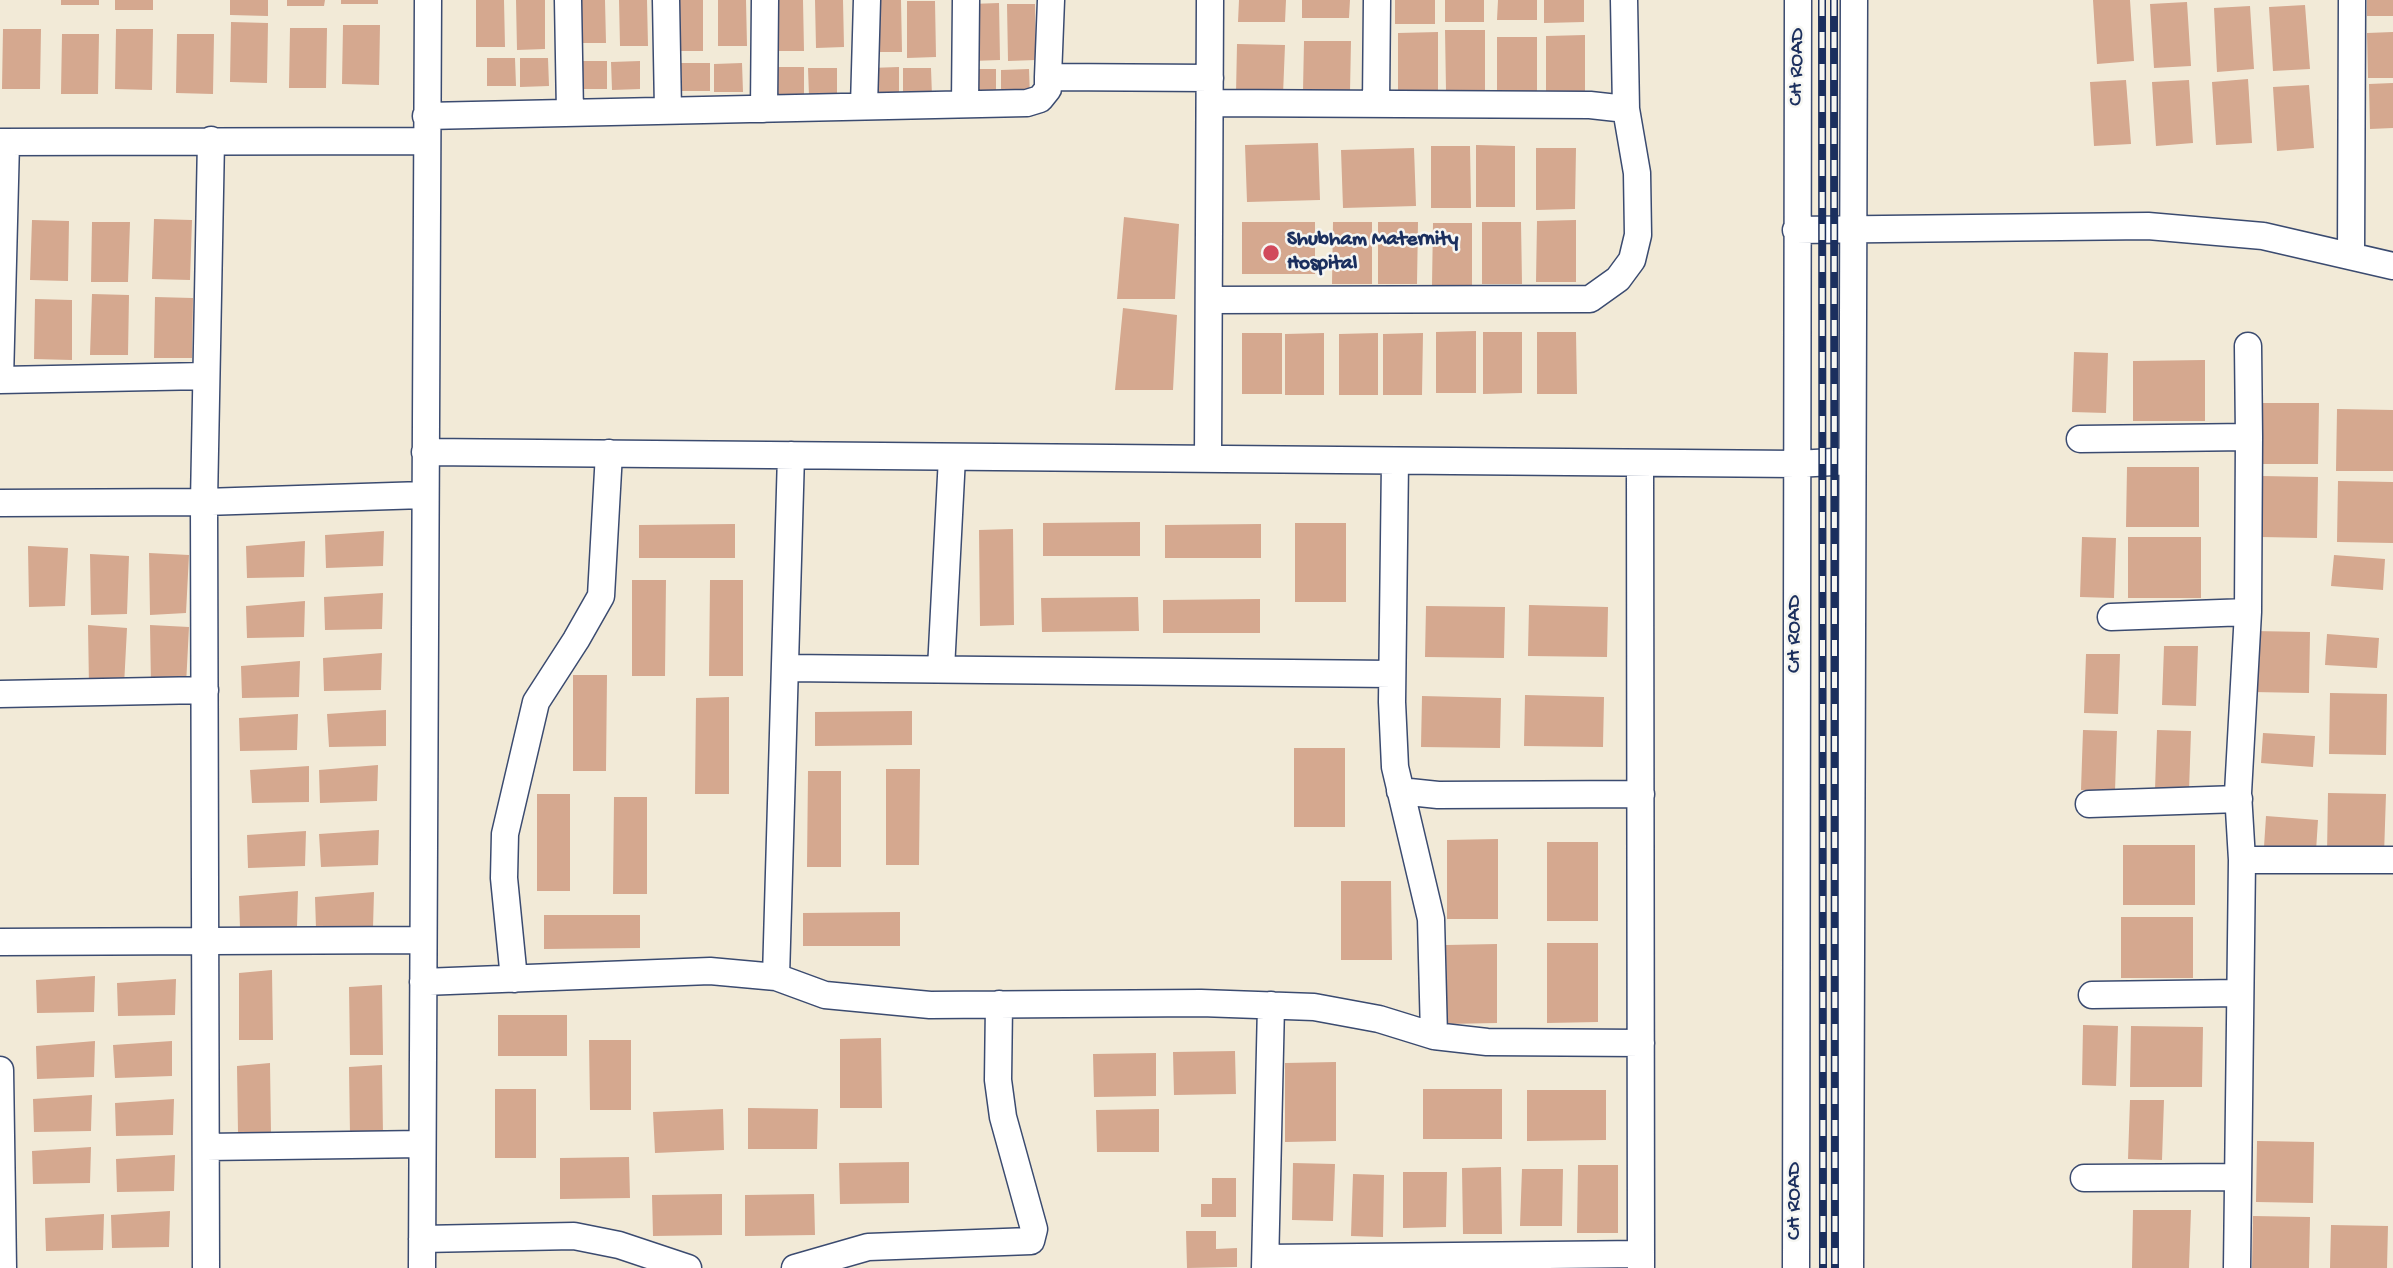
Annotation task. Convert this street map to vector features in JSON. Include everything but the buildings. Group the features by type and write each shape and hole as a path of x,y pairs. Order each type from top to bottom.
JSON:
{"street":[{"path":"422,1268 428,0"},
{"path":"568,0 570,113"},
{"path":"666,0 668,110"},
{"path":"764,108 765,0"},
{"path":"864,106 867,0"},
{"path":"965,104 966,0"},
{"path":"206,376 0,380 3,142 211,140 426,128 570,113 1027,103 1040,99 1048,89 1051,0"},
{"path":"1208,459 1210,0"},
{"path":"1376,104 1377,0"},
{"path":"1209,300 1590,299 1618,279 1632,260 1637,234 1637,173 1626,109 1624,0"},
{"name":"CH ROAD","path":"1796,1268 1798,0"},
{"path":"1850,1268 1854,0"},
{"path":"2351,256 2352,0"},
{"path":"1048,77 1376,104 1590,105 1626,109"},
{"path":"206,1268 204,502 211,140"},
{"path":"1796,230 2148,226 2263,236 2393,266"},
{"path":"2237,1268 2242,860 2239,799 2248,612 2248,346"},
{"path":"2080,439 2249,437"},
{"path":"425,452 1796,464 1852,461"},
{"path":"514,979 504,878 505,834 536,702 601,596 609,453"},
{"path":"776,977 791,455"},
{"path":"941,669 952,457"},
{"path":"1395,461 1392,674 1395,767 1431,919 1434,1036"},
{"path":"1271,1006 1265,1263 1641,1261 1640,463"},
{"path":"0,503 204,502 424,495"},
{"path":"2110,617 2248,612"},
{"path":"785,668 1392,674"},
{"path":"0,694 205,690"},
{"path":"1400,791 1438,795 1641,794"},
{"path":"2090,804 2239,799"},
{"path":"2242,860 2393,860"},
{"path":"0,942 423,940"},
{"path":"423,982 710,971 776,977 825,995 930,1005 1201,1003 1314,1007 1366,1017 1434,1036 1487,1042 1641,1044"},
{"path":"2092,995 2239,993"},
{"path":"795,1268 868,1247 1031,1241 1034,1229 1003,1117 998,1080 999,1004"},
{"path":"0,1070 3,1268"},
{"path":"206,1147 422,1144"},
{"path":"2084,1178 2238,1177"},
{"path":"422,1239 574,1236 619,1245 688,1268"}],"railway":[{"path":"1822,0 1823,1268"},
{"path":"1834,0 1835,1268"}],"place":[{"name":"Shubham Maternity Hospital","path":"1271,253"}]}
